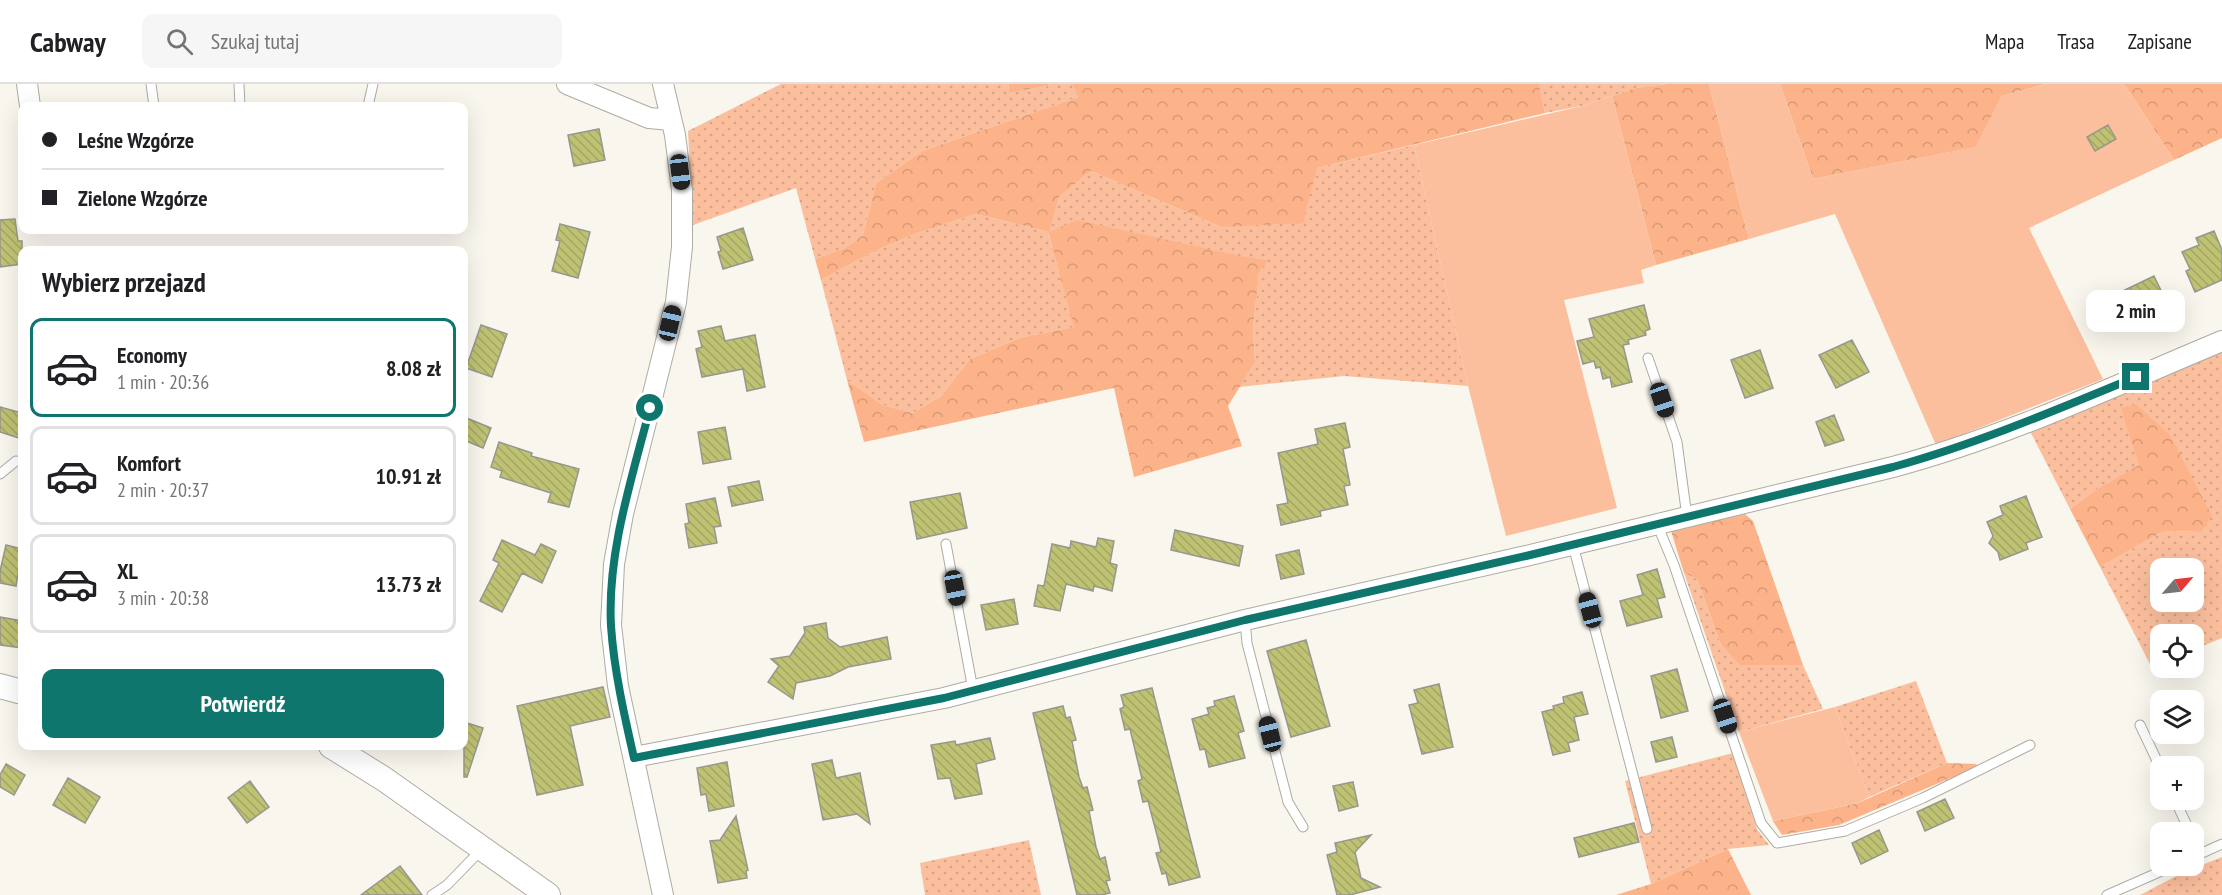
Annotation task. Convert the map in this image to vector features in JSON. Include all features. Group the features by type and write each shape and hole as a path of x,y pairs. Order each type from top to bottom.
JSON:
{"street":[{"path":"27,84 29,102"},
{"path":"567,84 649,118 671,120"},
{"path":"663,84 682,190 682,248 677,291 614,564 611,625 618,686 663,895"},
{"path":"634,758 895,708 973,690 1245,620 1573,545 1937,455 2051,412 2222,341"},
{"path":"0,686 18,691"},
{"path":"337,750 384,779 548,895"}],"lane":[{"path":"151,84 153,102"},
{"path":"239,84 240,102"},
{"path":"370,102 373,84"},
{"path":"1648,358 1677,442 1687,517"},
{"path":"0,474 16,461"},
{"path":"1657,524 1674,565 1761,823 1777,843 1845,831 1923,798 2030,745"},
{"path":"946,544 973,690"},
{"path":"1573,545 1647,829"},
{"path":"1245,620 1247,643 1288,802 1303,827"},
{"path":"2140,724 2155,756"},
{"path":"2204,852 2222,844"},
{"path":"432,895 447,885 482,848"},
{"path":"2107,895 2150,876"}],"shaded area":[{"path":"781,84 1009,84 1008,93 1049,84 1072,84 1078,97 922,151 876,183 863,235 845,248 815,259 796,188 693,225 688,131"},
{"path":"1539,84 1667,84 1635,88 1586,105 1545,113"},
{"path":"1709,84 1780,84 1813,179 1975,147 2002,96 2046,84 2124,84 2174,160 2029,228 2103,379 1936,445 1835,214 1749,239"},
{"path":"1612,96 1656,265 1641,270 1644,283 1564,300 1617,508 1506,536 1468,386 1414,145 1586,105"},
{"path":"1414,145 1468,386 1344,376 1239,387 1255,362 1253,328 1259,273 1267,260 1048,233 1075,327 1019,338 970,359 941,396 913,413 883,405 847,380 821,280 875,251 915,234 976,214 1048,232 1059,197 1091,171 1221,227 1317,168"},
{"path":"2222,350 2222,638 2204,645 2204,624 2150,624 2150,664 2100,567 2164,531 2201,532 2122,408 2140,465 2095,490 2070,509 2030,431"},
{"path":"1684,573 1697,579 1721,645 1740,664 1803,665 1823,709 1739,732"},
{"path":"1916,681 1947,763 1869,797 1835,707"},
{"path":"1835,707 1869,797 1858,803 1773,821 1739,732"},
{"path":"1733,753 1757,829 1769,845 1728,849 1651,884 1625,781"},
{"path":"1029,840 1041,895 925,895 920,863"},
{"path":"2222,857 2222,895 2140,895 2176,876 2204,876 2204,864"}],"green space":[{"path":"1009,84 1049,84 1008,93"},
{"path":"1072,84 1539,84 1545,113 1317,168 1303,223 1221,227 1091,171 1059,197 1049,232 1077,220 1240,256 1268,260 1259,273 1253,328 1255,362 1228,406 1242,446 1134,477 1114,388 864,442 847,380 883,405 913,413 941,396 970,359 1019,338 1074,327 1048,232 976,214 915,234 875,251 821,280 815,259 845,248 863,235 876,183 922,151 1078,97"},
{"path":"1667,84 1709,84 1749,239 1656,265 1612,96 1635,88"},
{"path":"1780,84 2046,84 2002,96 1976,147 1813,179"},
{"path":"2124,84 2222,84 2222,138 2174,160"},
{"path":"2136,404 2170,435 2212,516 2201,532 2164,531 2100,567 2070,509 2095,490 2139,465 2121,408"},
{"path":"1745,514 1753,521 1803,665 1740,665 1721,645 1697,579 1684,573 1671,531"},
{"path":"1947,763 1977,764 1961,784 1951,778 1839,825 1782,835 1773,821 1858,803"},
{"path":"1728,849 1751,895 1616,895 1651,884"}],"building":[{"path":"2108,125 2116,139 2095,151 2087,137"},
{"path":"599,129 605,160 574,166 568,135"},
{"path":"15,219 18,241 22,241 22,246 18,246 18,265 0,267 0,220"},
{"path":"560,224 590,232 578,278 552,271 560,241 556,240"},
{"path":"743,228 753,260 723,269 717,237"},
{"path":"2214,231 2222,250 2222,280 2195,292 2186,271 2190,269 2182,252 2199,245 2196,238"},
{"path":"2154,276 2166,301 2124,321 2112,296"},
{"path":"1644,305 1650,329 1645,331 1646,335 1628,340 1629,344 1623,345 1632,382 1612,387 1610,377 1603,379 1600,367 1596,368 1594,361 1583,364 1577,341 1594,337 1589,319"},
{"path":"481,325 507,334 492,377 468,369 468,362"},
{"path":"721,326 725,341 755,335 765,387 747,391 743,369 702,377 696,349 702,347 698,331"},
{"path":"1852,340 1869,372 1836,388 1819,355"},
{"path":"1760,350 1773,388 1745,398 1731,360"},
{"path":"0,407 18,412 18,438 0,432"},
{"path":"1834,415 1844,440 1825,446 1816,422"},
{"path":"468,419 491,428 483,448 468,442"},
{"path":"1345,423 1350,447 1343,449 1350,485 1344,486 1348,505 1320,511 1321,516 1281,525 1277,505 1288,503 1278,453 1318,444 1315,429"},
{"path":"725,427 731,459 703,464 698,432"},
{"path":"499,442 532,453 531,456 579,469 569,507 548,502 551,493 500,477 502,471 491,467"},
{"path":"759,481 763,500 732,506 728,487"},
{"path":"960,493 967,528 917,539 910,502"},
{"path":"2026,496 2042,537 2026,543 2028,549 2000,560 1998,552 1989,543 1993,536 1987,522 2003,515 2000,506"},
{"path":"715,498 721,526 714,527 717,543 689,548 685,524 689,523 686,504"},
{"path":"1175,530 1243,546 1239,566 1171,550"},
{"path":"1098,538 1114,541 1110,563 1117,565 1112,591 1094,586 1093,591 1066,584 1060,611 1034,606 1038,585 1044,586 1052,544 1070,548 1071,541 1096,547"},
{"path":"502,540 535,555 541,544 556,551 542,583 522,573 502,612 480,601 499,563 493,560"},
{"path":"6,545 18,548 16,586 0,583 0,571"},
{"path":"1299,550 1304,574 1281,579 1276,555"},
{"path":"1657,569 1665,597 1657,599 1662,617 1627,626 1620,601 1643,595 1637,575"},
{"path":"1014,599 1018,624 986,630 981,605"},
{"path":"0,617 18,620 18,647 0,645"},
{"path":"826,623 828,638 840,647 887,637 891,659 848,667 830,676 796,683 793,699 768,682 779,666 771,659 790,656 805,633 804,627"},
{"path":"1306,640 1330,726 1291,737 1267,651"},
{"path":"1677,669 1688,711 1661,718 1651,676"},
{"path":"1439,684 1453,747 1422,754 1409,705 1418,703 1414,690"},
{"path":"603,687 610,717 570,726 583,785 537,795 517,706"},
{"path":"1152,688 1200,877 1169,885 1166,873 1162,874 1156,853 1161,852 1148,801 1143,802 1138,781 1142,779 1130,729 1125,730 1120,709 1124,707 1121,695"},
{"path":"1582,692 1588,714 1574,717 1579,740 1568,743 1570,751 1553,755 1542,712 1564,703 1563,697"},
{"path":"1234,696 1244,731 1238,733 1245,758 1209,767 1205,749 1200,750 1192,719 1209,714 1207,708 1215,706 1214,701"},
{"path":"1063,706 1066,718 1070,717 1076,740 1072,741 1079,777 1083,788 1087,787 1093,810 1089,811 1096,847 1100,859 1105,857 1110,880 1106,881 1110,893 1077,895 1033,713"},
{"path":"468,723 483,728 467,777 464,777 464,750 468,750"},
{"path":"1672,737 1677,757 1656,762 1651,742"},
{"path":"990,738 995,759 976,764 982,794 955,799 950,778 938,779 931,745 955,741 956,745"},
{"path":"832,760 836,778 860,773 870,824 857,814 823,820 812,764"},
{"path":"727,762 734,806 709,811 706,794 701,795 697,768"},
{"path":"6,764 25,775 14,795 0,787 0,775"},
{"path":"68,778 100,797 85,823 53,805"},
{"path":"250,781 269,807 247,823 228,798"},
{"path":"1353,782 1358,806 1339,811 1333,786"},
{"path":"1945,799 1954,818 1925,831 1917,812"},
{"path":"736,816 748,870 746,871 747,878 718,883 710,841 720,840"},
{"path":"1634,823 1639,842 1579,857 1574,838"},
{"path":"1879,830 1888,851 1861,864 1852,843"},
{"path":"1371,835 1355,852 1361,878 1380,887 1350,895 1337,895 1327,855 1337,852 1335,843"},
{"path":"400,866 422,895 361,895"}],"route":[{"path":"650,408 614,564 611,625 618,686 634,758 944,698 1245,620 1526,556 1893,467 1937,455 2010,428 2136,377"}]}
